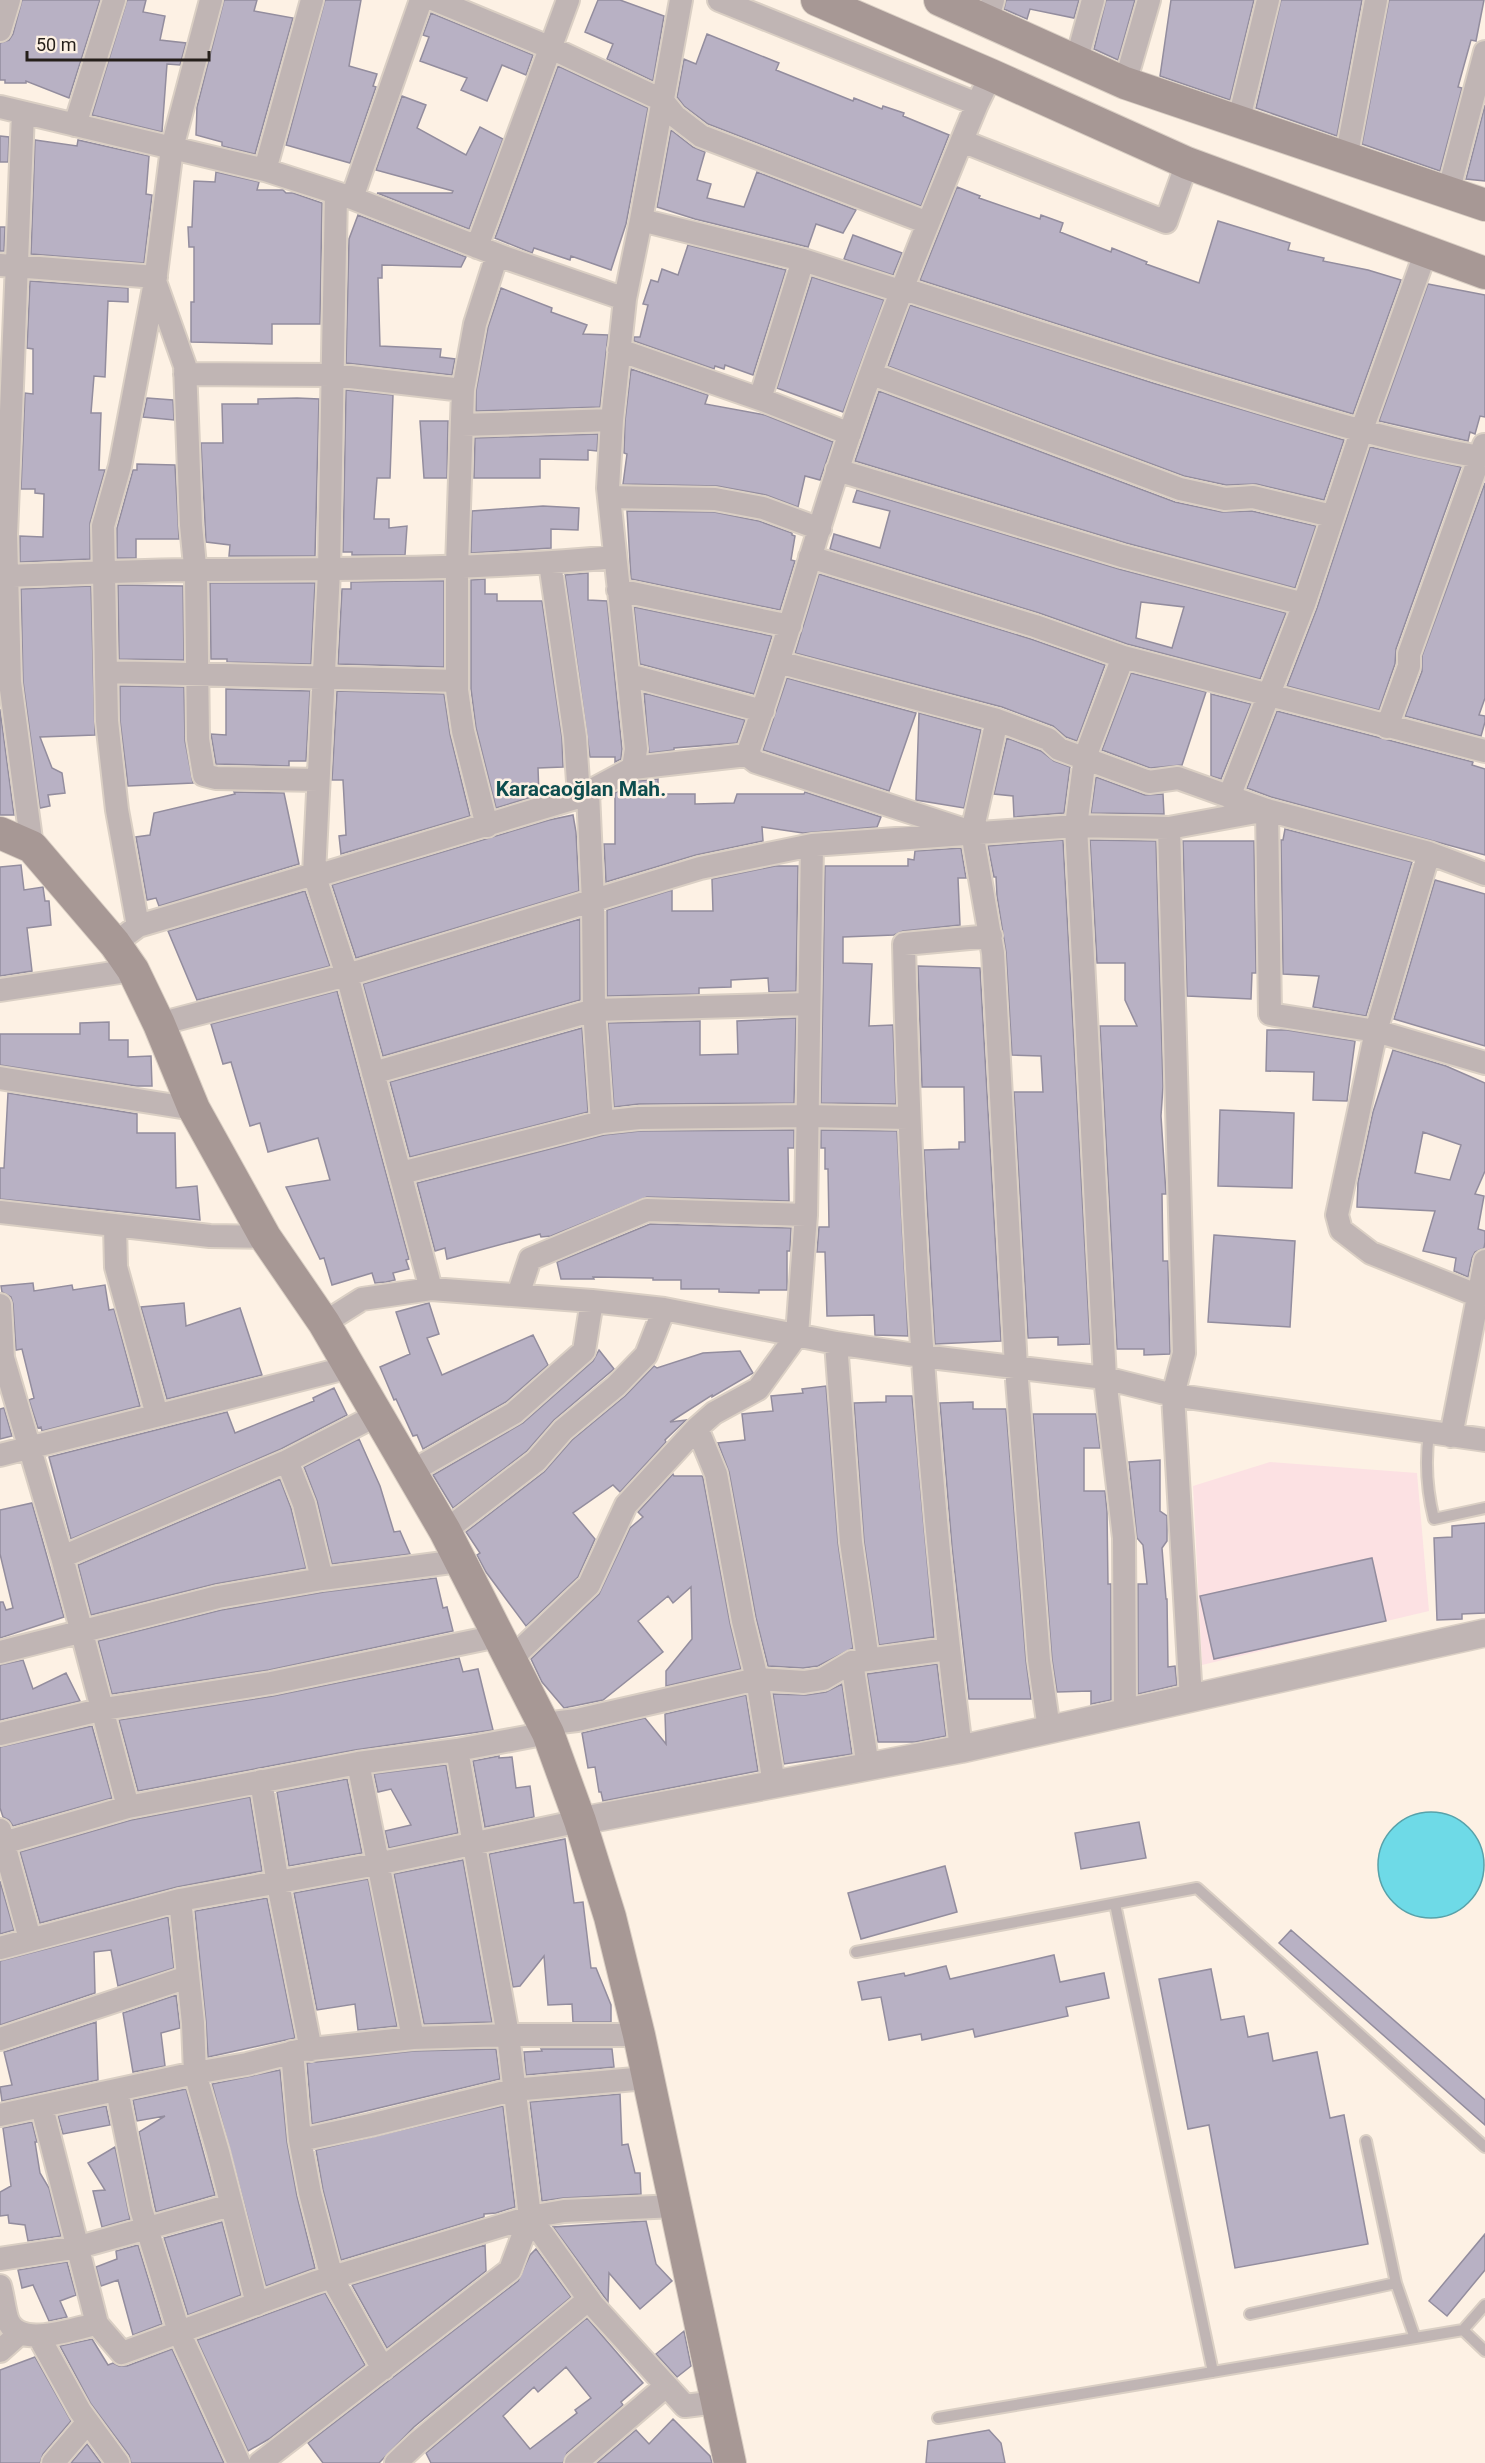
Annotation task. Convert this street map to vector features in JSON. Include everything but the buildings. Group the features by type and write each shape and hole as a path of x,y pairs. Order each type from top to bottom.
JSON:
{"main road":[{"path":"817,0 991,75 1187,164 1485,273"},
{"path":"940,0 990,11 1076,62 1125,83 1485,205"},
{"path":"0,833 32,847 126,935 133,970 159,1023 194,1109 265,1237 324,1323 409,1473 445,1531 546,1729 580,1821 610,1917 639,2036 646,2078 676,2206 730,2463"}],"street":[{"path":"0,30 9,0"},
{"path":"75,125 114,0"},
{"path":"211,0 172,148 155,280 120,466 103,526 107,721 117,810 126,935 314,874 326,873 487,826 583,795 633,768 747,755 756,762 972,832"},
{"path":"265,170 312,0"},
{"path":"422,0 344,195 333,375 329,571 314,874 347,975 431,1289"},
{"path":"435,0 551,48 662,100 675,116 701,136 928,223"},
{"path":"487,826 463,731 457,681 463,390 487,251 568,0"},
{"path":"633,768 636,749 609,497 612,420 625,299 681,0"},
{"path":"719,0 977,104"},
{"path":"1076,62 1093,0"},
{"path":"1125,83 1149,0"},
{"path":"1238,123 1268,0"},
{"path":"1346,159 1376,0"},
{"path":"1448,193 1485,52"},
{"path":"747,755 790,626 837,470 901,290 991,75"},
{"path":"0,107 265,170 344,195 487,251 625,299"},
{"path":"23,113 8,265 6,535 10,682 32,847"},
{"path":"962,141 1166,222 1187,164"},
{"path":"641,220 803,260 1361,432 1481,461 1408,654 1409,666 1387,726"},
{"path":"1228,797 1304,604 1361,432 1426,252"},
{"path":"760,399 803,260"},
{"path":"8,265 155,280"},
{"path":"155,280 185,366 195,570 198,739 204,775 216,778 258,780 318,780"},
{"path":"619,350 760,399 850,434"},
{"path":"185,374 333,375 463,390"},
{"path":"872,374 1180,489 1225,500 1253,497 1332,516"},
{"path":"462,425 612,420"},
{"path":"837,470 1122,556 1304,604"},
{"path":"609,497 715,500 763,508 820,529"},
{"path":"7,576 195,570 329,571 550,563 615,557"},
{"path":"810,557 1035,626 1123,657 1387,726 1484,748"},
{"path":"550,563 583,795 593,902 594,1010 602,1122"},
{"path":"618,590 790,626"},
{"path":"1123,657 1085,758 1076,826 1105,1378 1124,1538 1125,1712"},
{"path":"778,662 997,720 1048,739 1059,749 1149,782 1178,778 1267,810 1428,853 1485,874"},
{"path":"106,672 457,681"},
{"path":"628,675 763,711"},
{"path":"997,720 972,832 991,936 1003,1108 1016,1367 1039,1660 1049,1729"},
{"path":"159,1023 347,975 700,868 812,845 1076,826 1169,828 1267,810"},
{"path":"1267,810 1270,1014 1376,1031 1485,1063"},
{"path":"1169,828 1184,1353 1173,1395 1191,1699"},
{"path":"0,1734 104,1709 504,1648 588,1585 626,1505 697,1428 714,1413 758,1389 797,1335 806,1215 812,845"},
{"path":"1428,853 1376,1031 1337,1215 1341,1230 1371,1253 1479,1296"},
{"path":"961,1749 948,1649 922,1356 908,1118 904,944 991,936"},
{"path":"0,990 133,970"},
{"path":"373,1072 594,1010 808,1004"},
{"path":"0,1078 194,1109"},
{"path":"401,1173 602,1122 639,1118 806,1116 908,1118"},
{"path":"518,1295 530,1259 647,1210 806,1215"},
{"path":"0,1212 210,1236 265,1237"},
{"path":"115,1226 116,1267 157,1415"},
{"path":"1440,1434 1479,1296 1485,1261"},
{"path":"324,1323 362,1299 431,1289 592,1301 663,1309 836,1343 1105,1378 1173,1395 1485,1440"},
{"path":"409,1473 514,1413 584,1351 592,1301"},
{"path":"0,1305 3,1358 83,1630 128,1807"},
{"path":"445,1531 536,1461 563,1430 616,1386 646,1355 663,1309"},
{"path":"836,1343 868,1767"},
{"path":"0,1455 350,1367"},
{"path":"62,1557 286,1461 377,1415"},
{"path":"697,1428 716,1474 743,1621 757,1679 774,1784"},
{"path":"286,1461 304,1504 322,1579"},
{"path":"0,1652 218,1597 322,1579 459,1561"},
{"path":"0,1948 180,1900 278,1884 474,1845 580,1821 961,1749 1485,1633"},
{"path":"30,1939 1,1839 128,1807 261,1781 358,1763 457,1750 757,1679 804,1682 823,1679 860,1661 948,1649"},
{"path":"457,1750 508,2035 530,2217 589,2300 685,2406 717,2402"},
{"path":"358,1763 413,2038"},
{"path":"261,1781 301,2051 300,2140 310,2193 332,2278 383,2369"},
{"path":"180,1900 195,2073 256,2304"},
{"path":"0,2038 188,1977"},
{"path":"0,2115 301,2051 413,2038 508,2035 639,2036"},
{"path":"300,2140 370,2126 513,2091 646,2078"},
{"path":"117,2091 141,2209 179,2332 239,2463"},
{"path":"42,2107 97,2324 122,2353 332,2278 530,2217 564,2211 676,2206"},
{"path":"0,2259 79,2247 231,2205"},
{"path":"260,2463 510,2270 530,2217"},
{"path":"0,2286 7,2320 29,2336 118,2463"},
{"path":"396,2463 589,2300"},
{"path":"0,2351 29,2336 97,2324"},
{"path":"576,2463 666,2386"},
{"path":"53,2463 88,2422"}],"lane":[{"path":"1440,1434 1427,1452 1428,1496 1434,1519 1485,1508"},
{"path":"856,1952 1197,1888 1485,2147"},
{"path":"1115,1904 1214,2372"},
{"path":"1366,2141 1396,2283 1415,2338"},
{"path":"1250,2314 1396,2283"},
{"path":"938,2418 1463,2330 1485,2305"},
{"path":"1463,2330 1485,2351"}],"shaded area":[{"path":"1270,1462 1417,1473 1429,1611 1202,1665 1193,1486"}],"water":[{"path":"1431,1812 1451,1816 1469,1827 1480,1845 1484,1865 1480,1885 1469,1903 1451,1914 1431,1918 1411,1914 1393,1903 1382,1885 1378,1865 1382,1845 1393,1827 1411,1816"}],"district":[{"name":"Karacaoğlan Mah.","path":"581,789"}]}
